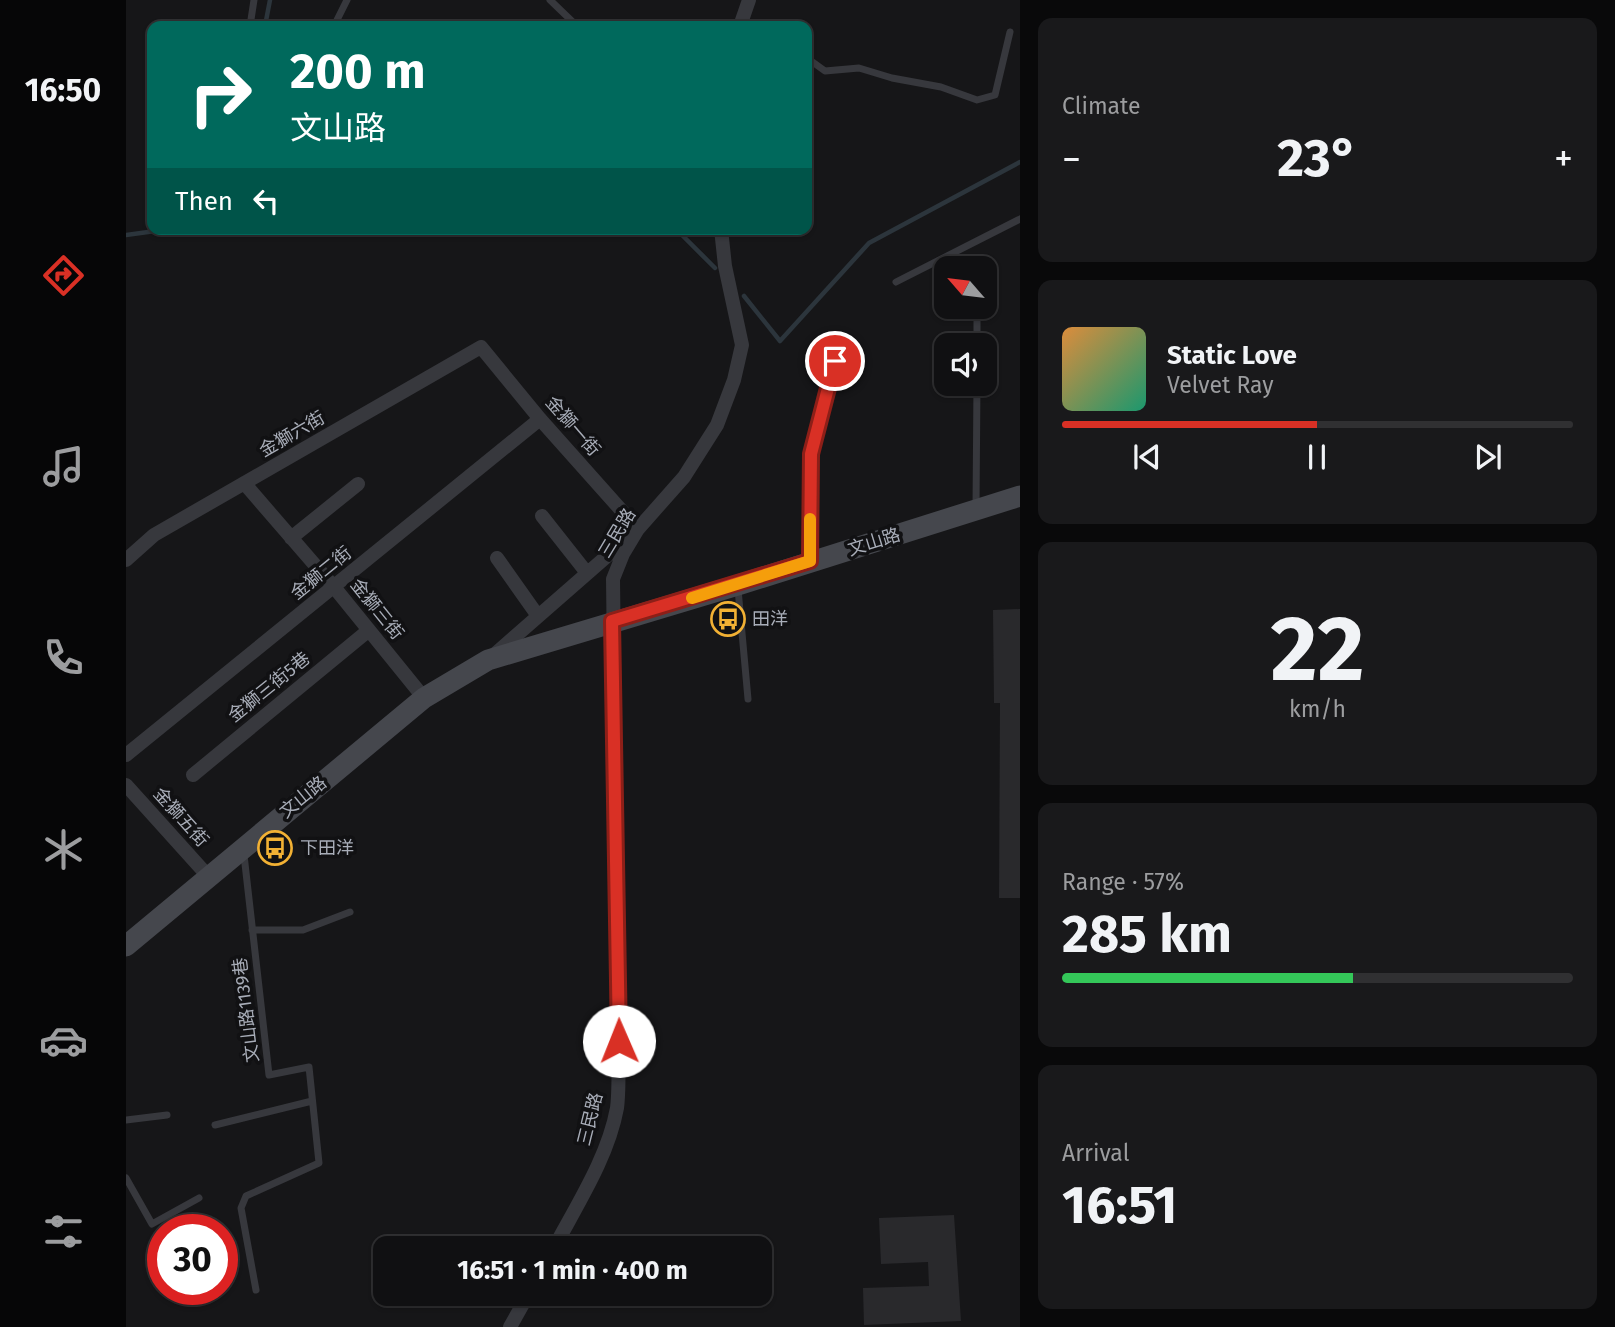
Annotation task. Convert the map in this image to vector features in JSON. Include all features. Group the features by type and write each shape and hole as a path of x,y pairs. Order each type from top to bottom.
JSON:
{"main road":[{"name":"文山路","path":"126,946 424,698 488,660 1020,496"}],"street":[{"path":"741,21 749,0"},
{"name":"三民路","path":"560,1236 594,1171 608,1139 617,1107 619,1064 613,579 623,554 638,529 690,466 717,425 734,380 742,345 725,266 722,235"},
{"name":"金獅一街","path":"481,347 540,419 638,529"},
{"name":"金獅六街","path":"126,560 154,535 481,347"},
{"name":"金獅二街","path":"126,755 540,419"},
{"name":"金獅三街","path":"244,484 334,587 424,698"},
{"path":"291,538 358,484"},
{"path":"542,516 587,573"},
{"name":"文山路","path":"488,660 638,529"},
{"path":"497,558 538,616"},
{"name":"金獅三街5巷","path":"193,775 369,630"},
{"name":"金獅五街","path":"126,785 208,876"},
{"path":"510,1327 522,1306"}],"lane":[{"path":"251,21 254,0"},
{"path":"336,21 347,0"},
{"path":"550,0 572,21"},
{"path":"812,62 825,71 859,68 892,78 941,87 977,100 995,95 1010,32"},
{"path":"951,256 1020,219"},
{"path":"896,282 934,264"},
{"path":"810,561 811,454 841,338"},
{"path":"976,511 977,396"},
{"path":"738,585 748,699"},
{"name":"文山路1139巷","path":"243,847 269,1074 309,1067 319,1163 246,1196 242,1208 256,1290"},
{"path":"252,930 303,930 350,912"},
{"path":"215,1125 312,1101"},
{"path":"126,1120 167,1115"},
{"path":"126,1178 152,1224 199,1198"}],"building":[{"path":"1020,609 1020,898 999,898 1000,703 994,703 993,610"},
{"path":"954,1215 961,1321 864,1325 863,1288 929,1286 928,1262 881,1264 879,1218"}],"waterway":[{"path":"266,21 270,0"},
{"path":"744,296 780,341 869,243 1020,162"},
{"path":"126,235 147,232"},
{"path":"682,235 715,268"}],"slow traffic":[{"path":"692,598 810,561 810,519"}],"place":[{"name":"田洋","path":"728,619"},
{"name":"下田洋","path":"275,848"}],"route":[{"path":"619,1041 612,621 810,561 811,454 835,361"}]}
